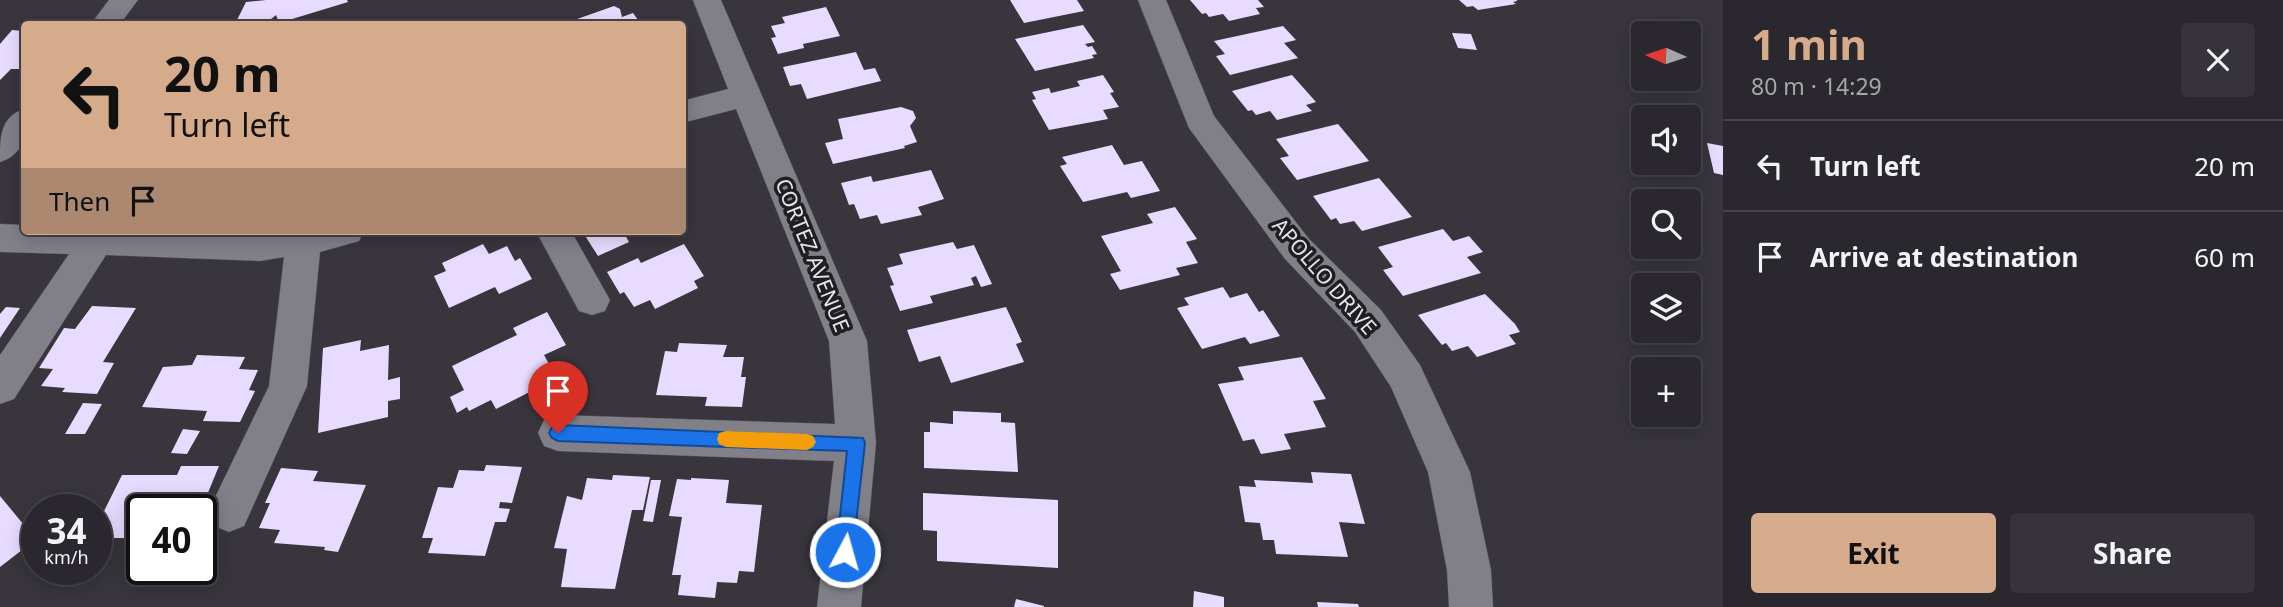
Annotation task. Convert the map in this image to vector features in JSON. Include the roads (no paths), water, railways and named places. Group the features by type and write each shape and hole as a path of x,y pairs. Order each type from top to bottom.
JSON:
{"street":[{"path":"107,21 124,0"},
{"name":"CORTEZ AVENUE","path":"707,0 848,341 856,443 839,607"},
{"name":"APOLLO DRIVE","path":"1152,0 1200,120 1297,250 1368,321 1406,377 1449,471 1469,570 1471,607"},
{"path":"686,110 748,95"},
{"path":"0,150 21,124"},
{"path":"0,238 260,247 330,235"},
{"path":"555,235 592,300"},
{"path":"229,512 288,386 304,241"},
{"path":"0,387 96,242"},
{"path":"558,433 856,443"}]}
